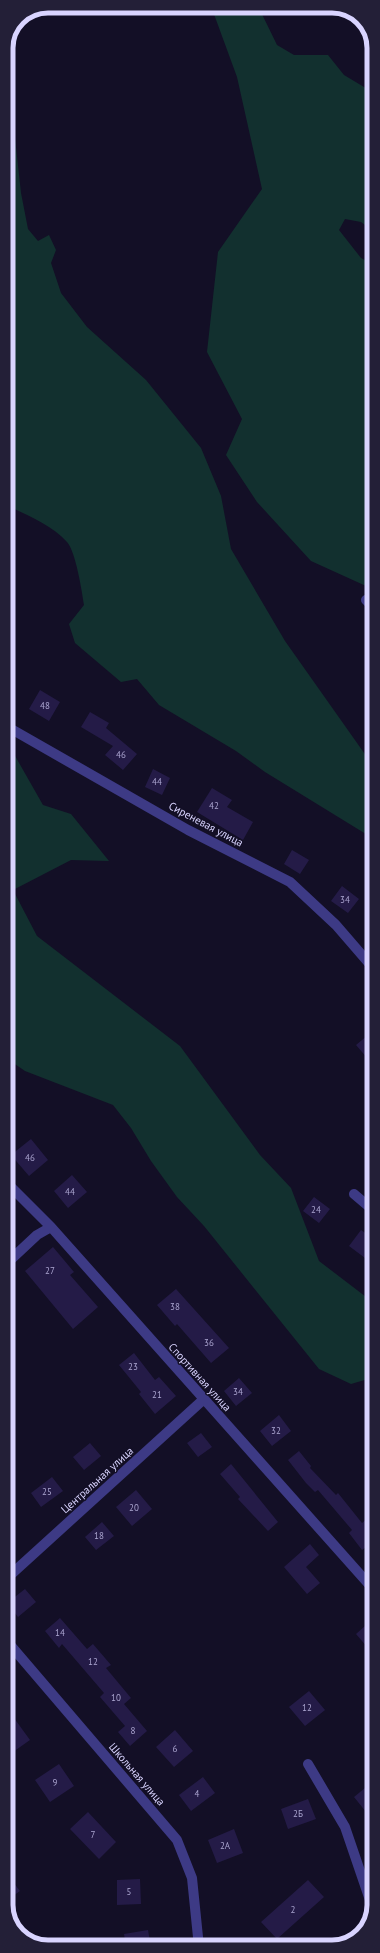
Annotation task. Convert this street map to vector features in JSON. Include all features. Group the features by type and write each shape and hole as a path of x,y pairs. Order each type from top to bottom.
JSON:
{"street":[{"name":"Сиреневая улица","path":"13,730 188,830 290,882 336,925 367,961"},
{"name":"Спортивная улица","path":"13,1189 50,1227 367,1582"},
{"path":"354,1194 367,1205"},
{"path":"13,1257 37,1235 50,1227"},
{"name":"Центральная улица","path":"13,1573 204,1399"},
{"name":"Школьная улица","path":"13,1648 177,1840 192,1878 198,1940"},
{"path":"308,1764 344,1827 367,1894"}],"green space":[{"path":"214,13 261,13 277,45 294,55 328,55 344,75 367,89 367,227 361,222 345,219 339,230 361,258 367,261 367,587 311,561 257,502 226,455 242,419 207,352 218,252 262,189 237,77"},
{"path":"13,134 15,138 21,193 28,229 38,241 49,235 56,250 51,263 61,293 87,327 146,380 201,448 221,496 231,549 285,641 367,757 367,835 265,772 236,751 159,705 137,679 121,682 75,643 69,624 84,605 73,554 67,542 61,536 47,525 13,508"},
{"path":"13,752 43,805 71,814 109,861 71,860 13,890"},
{"path":"13,890 37,936 180,1046 260,1155 291,1188 319,1261 367,1298 367,1379 351,1384 319,1369 204,1226 177,1197 151,1161 131,1128 113,1105 25,1071 13,1063"}],"building":[{"path":"40,690 60,702 49,721 29,709"},
{"path":"90,712 109,723 106,728 137,754 123,770 105,755 113,746 81,727"},
{"path":"153,769 170,778 162,795 145,787"},
{"path":"212,788 232,800 227,807 253,822 243,840 197,812"},
{"path":"292,850 309,860 300,874 284,864"},
{"path":"342,886 359,899 348,913 331,901"},
{"path":"367,1036 367,1058 356,1045"},
{"path":"31,1139 48,1160 29,1176 13,1157 13,1153"},
{"path":"72,1175 87,1192 68,1208 54,1191"},
{"path":"314,1197 330,1209 319,1223 303,1211"},
{"path":"361,1230 367,1234 367,1255 365,1258 349,1246"},
{"path":"53,1247 74,1272 70,1275 98,1307 73,1329 25,1271"},
{"path":"176,1289 229,1348 211,1363 177,1324 175,1326 157,1305"},
{"path":"134,1353 155,1380 159,1377 176,1396 155,1414 139,1394 141,1392 119,1365"},
{"path":"239,1378 252,1393 236,1406 224,1391"},
{"path":"279,1415 291,1431 272,1446 260,1431"},
{"path":"201,1433 212,1447 198,1457 187,1443"},
{"path":"90,1443 101,1456 84,1470 73,1457"},
{"path":"299,1451 311,1466 310,1468 336,1495 338,1493 362,1523 367,1519 367,1546 362,1550 349,1533 352,1530 318,1490 315,1492 306,1483 288,1460"},
{"path":"231,1464 278,1522 268,1531 238,1499 240,1497 220,1474"},
{"path":"52,1477 63,1491 41,1507 31,1493"},
{"path":"136,1490 152,1509 132,1526 116,1507"},
{"path":"102,1522 114,1536 96,1550 85,1537"},
{"path":"310,1544 319,1555 306,1567 320,1583 307,1594 284,1567"},
{"path":"25,1589 36,1602 18,1617 13,1611 13,1598"},
{"path":"60,1618 87,1649 93,1644 111,1665 106,1668 131,1698 124,1704 147,1731 130,1746 118,1732 125,1726 100,1697 104,1693 62,1644 59,1648 45,1631"},
{"path":"367,1624 367,1647 356,1634"},
{"path":"309,1691 325,1710 305,1726 289,1707"},
{"path":"13,1717 30,1740 13,1752"},
{"path":"175,1730 193,1751 174,1767 156,1747"},
{"path":"59,1764 74,1786 50,1802 35,1780"},
{"path":"203,1777 215,1793 191,1811 179,1795"},
{"path":"365,1788 367,1790 366,1812 354,1797"},
{"path":"308,1799 316,1819 288,1829 281,1809"},
{"path":"88,1812 116,1842 99,1859 70,1829"},
{"path":"234,1829 243,1853 217,1863 208,1840"},
{"path":"140,1879 141,1904 117,1905 117,1880"},
{"path":"308,1880 324,1897 277,1939 261,1922"},
{"path":"13,1882 20,1891 13,1896"},
{"path":"148,1930 150,1940 125,1940 124,1934"}]}
